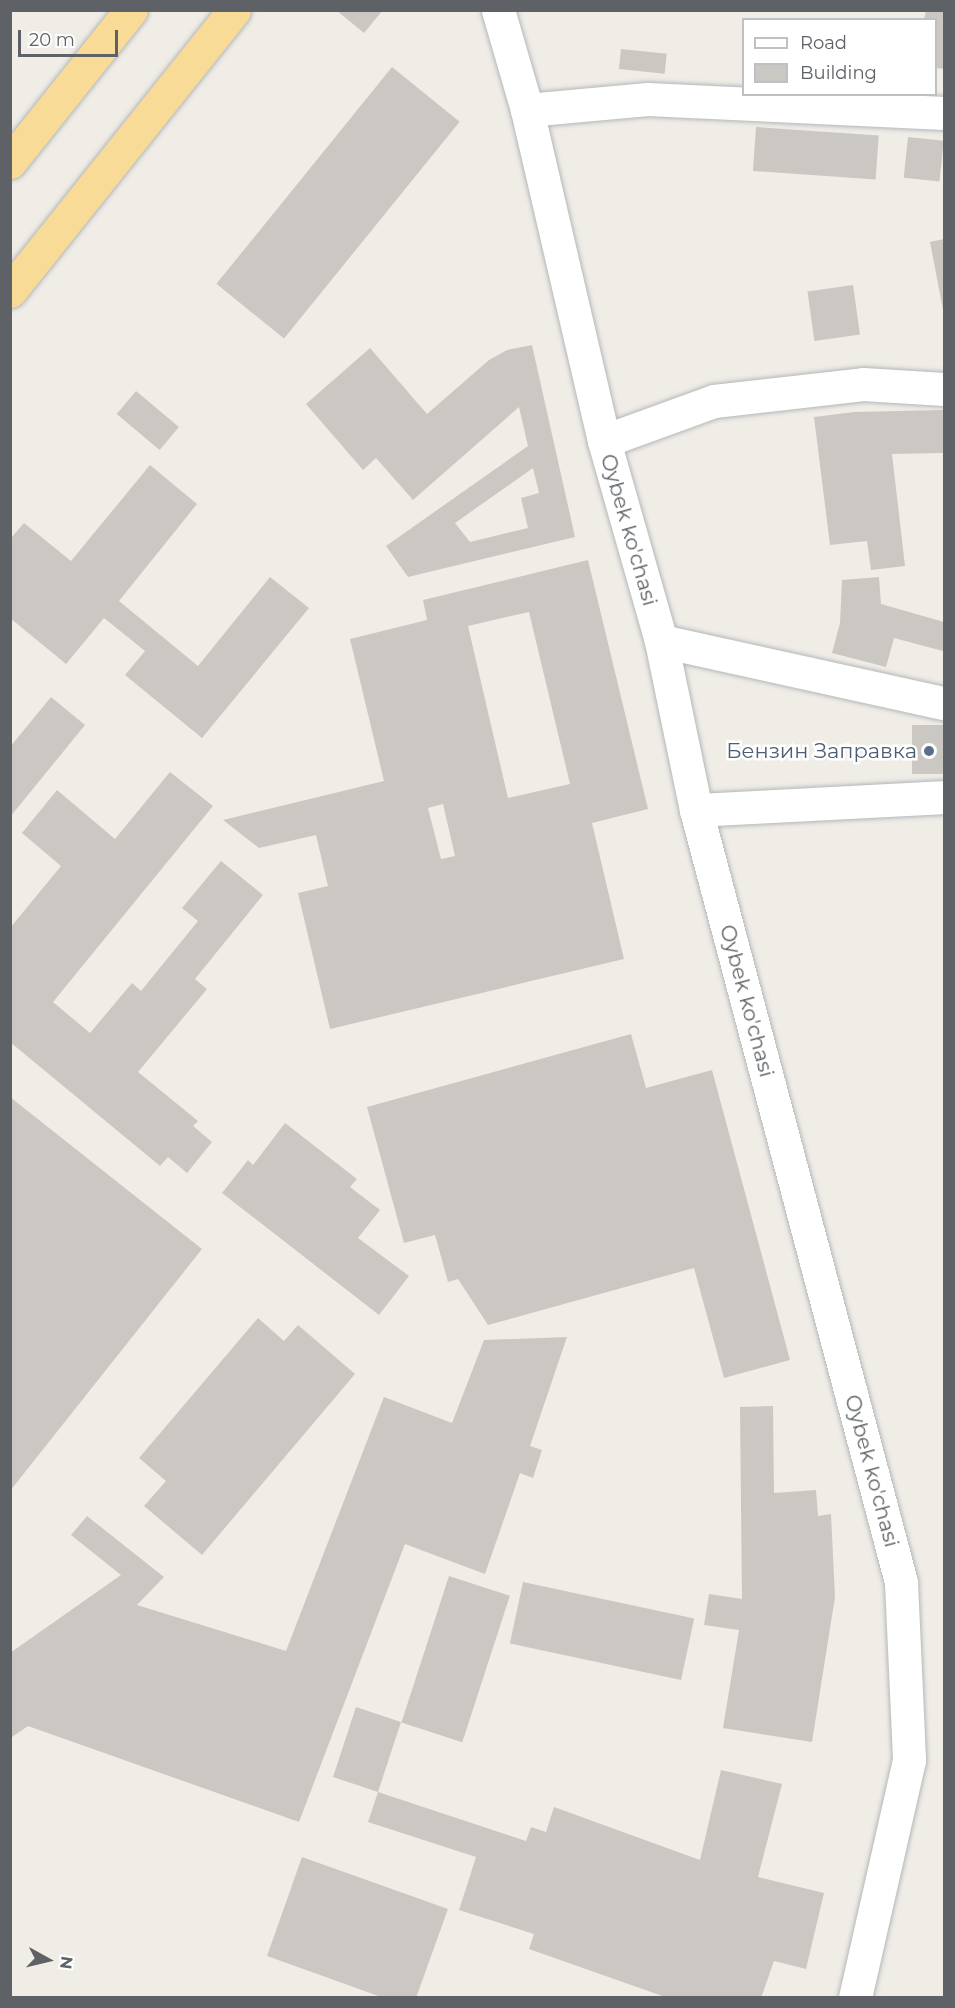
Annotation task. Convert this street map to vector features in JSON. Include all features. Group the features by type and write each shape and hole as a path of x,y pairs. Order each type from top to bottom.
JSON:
{"highway":[{"path":"10,162 131,10"},
{"path":"10,291 234,10"}],"street":[{"name":"Oybek ko'chasi","path":"498,10 527,110 604,441 661,641 696,810 901,1582 909,1760 855,1998"},
{"path":"527,110 648,99 945,113"},
{"path":"604,441 714,401 863,384 945,389"},
{"path":"661,641 945,703"},
{"path":"696,810 945,797"}],"building":[{"path":"336,10 383,10 364,33"},
{"path":"926,10 944,10 944,69 937,68 937,18 924,18"},
{"path":"621,49 667,54 665,74 619,69"},
{"path":"392,67 460,122 284,339 216,284"},
{"path":"756,127 879,136 876,179 753,171"},
{"path":"908,137 944,141 940,182 904,178"},
{"path":"944,239 944,310 943,310 930,242"},
{"path":"853,285 860,335 814,341 807,291"},
{"path":"532,345 575,537 408,577 386,546 528,446 519,407 413,500 376,458 363,470 306,404 370,348 427,414 489,360 507,350","holes":["533,468 539,493 521,498 528,528 470,542 455,523"]},
{"path":"136,391 179,427 160,450 117,414"},
{"path":"944,410 944,453 892,454 905,566 871,570 867,541 830,545 814,417 854,412"},
{"path":"150,465 197,504 119,601 198,666 270,577 309,608 202,738 125,675 145,651 104,618 66,664 10,618 10,539 24,523 71,561"},
{"path":"588,560 648,809 592,823 624,959 330,1029 298,893 328,886 316,835 259,848 223,820 384,781 350,639 427,620 423,600","holes":["529,612 570,784 508,798 468,626","443,804 455,856 441,859 428,808"]},
{"path":"879,577 881,604 944,622 943,651 894,638 886,667 832,653 840,623 842,580"},
{"path":"51,697 85,725 10,817 10,747"},
{"name":"Бензин Заправка","path":"912,725 944,725 944,774 912,774"},
{"path":"170,772 213,806 53,1002 90,1033 132,983 141,991 198,921 182,908 221,861 263,895 195,979 207,989 138,1072 198,1121 193,1126 212,1142 187,1173 168,1157 160,1166 10,1042 10,928 61,866 22,833 57,790 115,839"},
{"path":"631,1034 646,1088 712,1070 790,1360 724,1378 694,1268 488,1325 458,1279 448,1282 435,1235 404,1243 367,1107"},
{"path":"10,1097 202,1249 10,1491"},
{"path":"285,1123 357,1179 350,1187 380,1210 358,1238 409,1276 379,1315 222,1193 248,1160 253,1165"},
{"path":"258,1318 284,1341 298,1325 355,1374 202,1555 144,1506 166,1481 139,1458"},
{"path":"567,1337 530,1446 542,1450 533,1478 520,1473 485,1574 405,1544 299,1822 28,1726 12,1737 10,1653 121,1575 71,1535 87,1516 164,1577 137,1605 286,1651 384,1397 452,1423 484,1340"},
{"path":"773,1406 774,1493 816,1490 818,1516 831,1514 835,1597 812,1742 723,1728 739,1630 704,1625 709,1594 742,1599 740,1407"},
{"path":"449,1576 510,1596 462,1742 401,1722"},
{"path":"523,1582 694,1618 681,1680 510,1644"},
{"path":"356,1707 401,1722 378,1792 333,1777"},
{"path":"721,1770 782,1784 758,1877 824,1893 806,1969 774,1961 761,1998 668,1998 529,1949 534,1934 459,1910 476,1857 368,1822 378,1792 526,1841 531,1827 546,1832 554,1807 700,1860"},
{"path":"302,1857 448,1909 416,1998 384,1998 267,1956"}],"place":[{"name":"Бензин Заправка","path":"929,751"}]}
